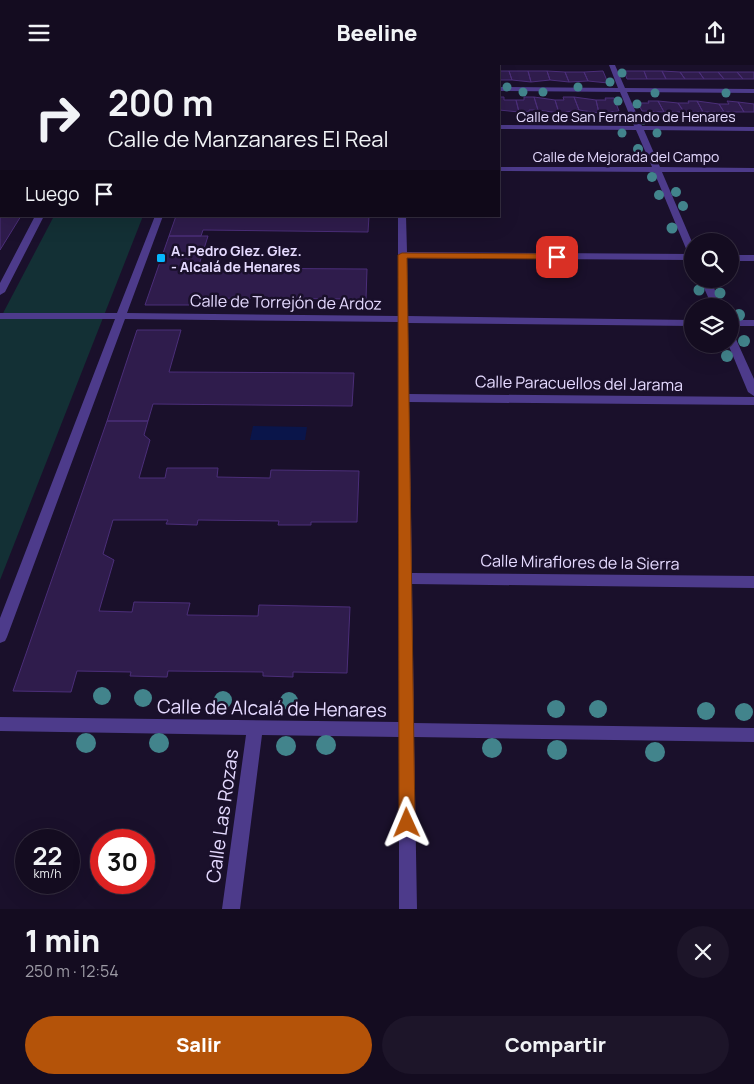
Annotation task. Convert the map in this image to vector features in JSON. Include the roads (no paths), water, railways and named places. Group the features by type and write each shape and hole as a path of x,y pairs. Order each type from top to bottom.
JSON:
{"street":[{"path":"612,65 684,233"},
{"path":"500,89 754,91"},
{"name":"Calle de San Fernando de Henares","path":"500,127 640,130 754,129"},
{"name":"Calle de Mejorada del Campo","path":"500,169 754,170"},
{"path":"0,292 39,217"},
{"path":"0,637 159,217"},
{"path":"402,217 408,909"},
{"path":"402,255 684,257"},
{"path":"739,258 754,258"},
{"name":"Calle de Torrejón de Ardoz","path":"0,316 403,318 684,323"},
{"path":"739,323 754,323"},
{"path":"737,353 754,392"},
{"name":"Calle Paracuellos del Jarama","path":"404,398 754,401"},
{"name":"Calle Miraflores de la Sierra","path":"405,578 754,582"},
{"name":"Calle de Alcalá de Henares","path":"0,724 754,735"},
{"name":"Calle Las Rozas","path":"230,909 255,728"}],"place":[{"name":"A. Pedro Glez. Glez. - Alcalá de Henares","path":"161,258"}]}
